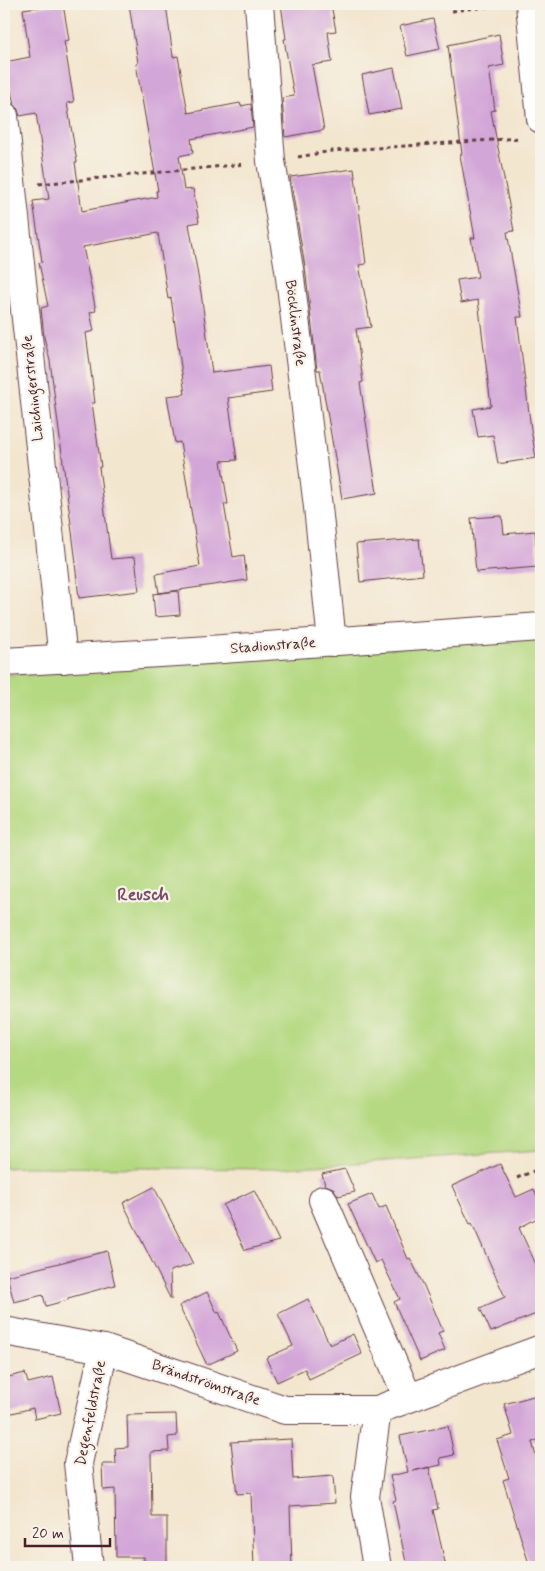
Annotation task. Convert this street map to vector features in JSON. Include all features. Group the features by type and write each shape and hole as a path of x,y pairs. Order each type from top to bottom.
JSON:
{"street":[{"name":"Böcklinstraße","path":"259,4 272,161 289,270 318,507 332,642"},
{"path":"518,4 541,119"},
{"name":"Laichingerstraße","path":"4,116 63,659"},
{"name":"Stadionstraße","path":"4,662 541,627"},
{"path":"323,1200 408,1398"},
{"name":"Brändströmstraße","path":"4,1331 104,1349 285,1410 377,1410 541,1350"},
{"name":"Degenfeldstraße","path":"89,1567 78,1463 104,1349"},
{"path":"377,1410 365,1497 377,1567"}],"path":[{"path":"452,11 518,4"},
{"path":"517,1178 541,1168"}],"green space":[{"path":"541,638 541,1150 272,1169 4,1168 4,675"}],"building":[{"path":"63,4 69,40 64,41 74,102 67,103 77,162 75,162 82,211 157,197 156,191 158,191 136,64 138,63 129,4 166,4 173,57 178,56 188,113 240,103 241,106 251,104 253,127 191,139 193,153 179,156 184,190 193,189 199,222 189,224 212,373 269,366 272,392 228,398 237,460 221,461 228,504 224,504 233,557 244,555 247,580 159,593 156,574 200,566 180,442 175,443 167,396 185,394 171,298 168,299 158,233 83,247 96,311 90,312 94,331 86,333 95,403 92,403 101,467 99,467 111,559 135,557 139,591 79,598 50,361 44,337 41,308 48,306 39,263 42,262 33,201 49,199 36,113 20,116 17,107 14,105 5,62 30,57 23,9"},
{"path":"281,4 331,4 336,31 328,32 332,62 312,65 324,130 285,137 282,98 294,96 284,39 286,39"},
{"path":"433,19 440,49 407,56 400,26"},
{"path":"499,34 504,65 489,68 495,110 491,111 514,231 507,232 522,317 517,317 536,458 498,464 493,435 478,437 473,409 491,406 478,300 461,303 457,280 478,277 471,238 475,238 460,155 462,154 448,45"},
{"path":"394,68 402,109 369,115 362,75"},
{"path":"354,169 366,264 359,265 371,327 356,329 363,382 360,383 377,493 342,499 320,370 317,370 305,267 290,177"},
{"path":"502,516 504,534 535,531 538,567 476,572 471,518"},
{"path":"419,539 423,575 360,582 356,544"},
{"path":"178,591 180,615 155,617 153,594"},
{"path":"500,1164 516,1197 534,1189 541,1206 541,1216 519,1228 541,1275 541,1312 491,1332 480,1308 505,1297 472,1223 470,1224 452,1186"},
{"path":"345,1169 355,1192 338,1196 333,1188 325,1185 322,1174"},
{"path":"154,1187 193,1264 170,1271 171,1300 123,1203"},
{"path":"254,1190 279,1241 245,1250 223,1205"},
{"path":"372,1194 379,1209 386,1206 408,1259 410,1258 424,1286 443,1331 438,1333 445,1350 420,1361 394,1302 400,1299 381,1260 375,1263 348,1204"},
{"path":"107,1251 115,1285 46,1306 43,1295 14,1302 7,1276"},
{"path":"207,1292 217,1313 219,1312 237,1351 207,1365 179,1306"},
{"path":"308,1299 330,1345 353,1334 362,1354 309,1379 305,1369 277,1382 266,1358 293,1346 278,1314"},
{"path":"25,1373 28,1383 53,1377 61,1413 35,1419 33,1408 4,1415 4,1378"},
{"path":"541,1394 541,1439 532,1442 541,1474 541,1567 530,1567 503,1480 509,1478 497,1440 513,1435 504,1404"},
{"path":"176,1414 177,1436 168,1437 169,1451 151,1452 152,1517 167,1517 167,1567 144,1567 144,1557 116,1557 115,1489 103,1490 102,1464 116,1464 115,1448 128,1447 127,1415"},
{"path":"448,1426 454,1455 440,1458 441,1465 429,1468 438,1509 433,1510 446,1567 407,1567 393,1501 396,1500 390,1476 408,1472 400,1436"},
{"path":"291,1439 293,1479 333,1476 335,1503 290,1506 292,1567 254,1567 251,1493 237,1494 231,1442"}],"district":[{"name":"Reusch","path":"143,895"}]}
